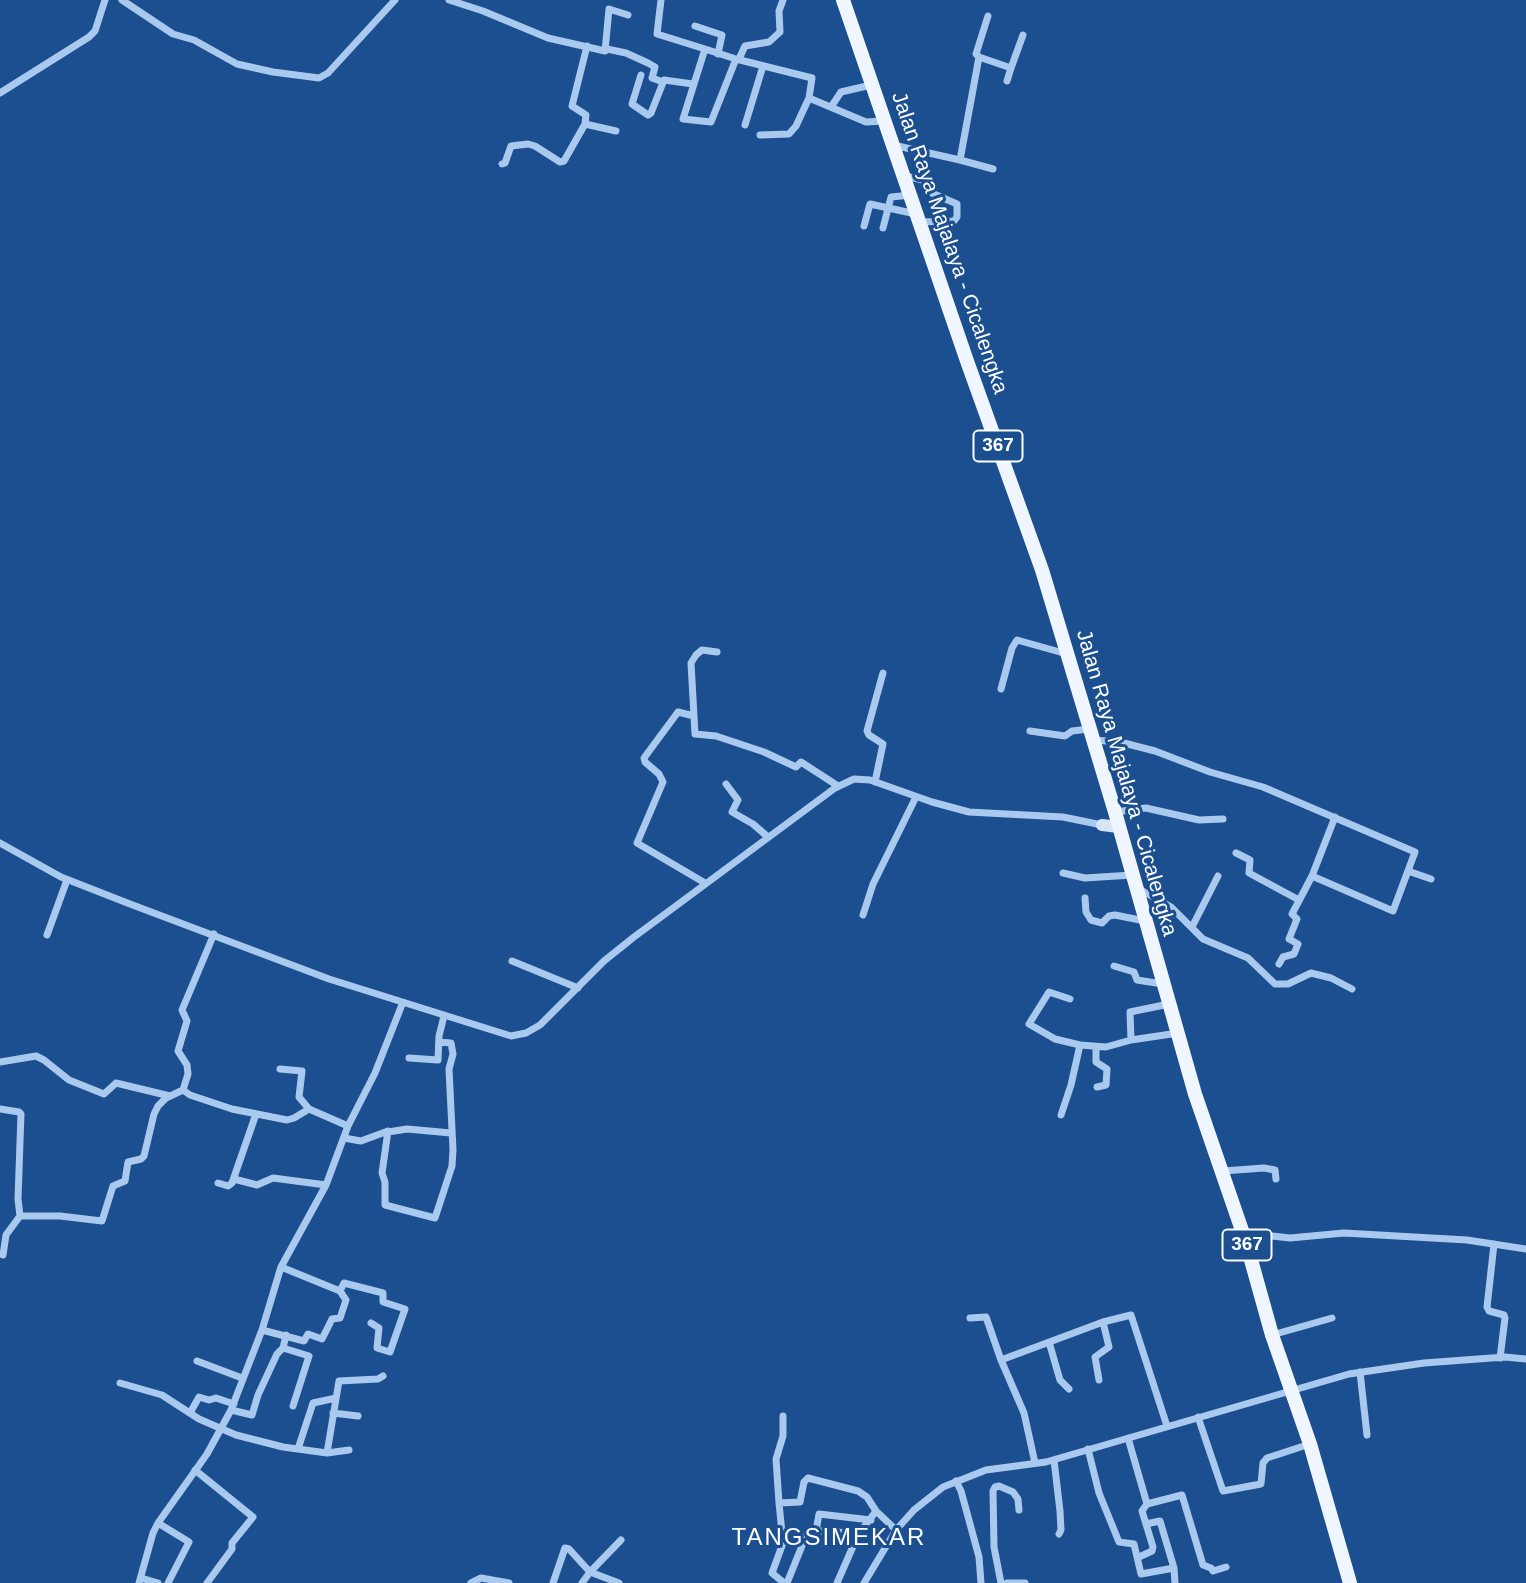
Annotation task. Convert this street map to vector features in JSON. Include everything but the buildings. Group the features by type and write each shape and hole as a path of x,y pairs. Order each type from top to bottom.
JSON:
{"main road":[{"name":"Jalan Raya Majalaya - Cicalengka","path":"843,0 962,348 1038,558 1115,813 1195,1094 1246,1242 1272,1335 1310,1444 1350,1583"}],"street":[{"path":"0,93 89,37 95,31 106,0"},
{"path":"122,0 173,34 194,40 237,64 319,78 328,73 395,0"},
{"path":"449,0 548,38 626,53 655,67 652,78 663,82"},
{"path":"661,0 657,34 718,54 812,78 809,98 796,126 789,134 760,135"},
{"path":"705,49 682,119 711,122 737,59 747,45 769,42 780,32 779,11 783,0"},
{"path":"607,49 609,9 628,15"},
{"path":"960,160 979,57 976,54 988,16"},
{"path":"695,26 722,35 718,54"},
{"path":"1007,80 1023,35"},
{"path":"502,164 505,163 512,146 528,144 563,162 585,124 586,115 572,106 587,46"},
{"path":"979,57 1011,68"},
{"path":"745,125 763,66"},
{"path":"641,75 632,104 647,114 651,113 666,79 693,84"},
{"path":"831,107 841,92 872,85"},
{"path":"809,98 870,122 884,121"},
{"path":"585,124 616,131"},
{"path":"893,145 993,169"},
{"path":"864,226 870,204 919,218 954,221 957,217 957,204 927,191 923,180 904,176"},
{"path":"883,228 891,197 911,195"},
{"path":"1001,689 1012,648 1017,640 1067,654"},
{"path":"717,652 702,650 691,663 695,734 706,733 725,739 796,766 802,762 838,786"},
{"path":"876,782 883,744 868,734 867,730 883,673"},
{"path":"694,716 678,712 645,758 645,762 659,774 663,782 637,844 705,883"},
{"path":"1030,731 1065,736 1072,731 1091,734 1156,751 1210,772 1263,787 1414,849 1415,852 1393,911 1312,876"},
{"path":"0,844 67,880 329,979 502,1035 518,1036 540,1025 604,961 705,883 838,786 854,779 876,782 969,812 1063,817 1119,827"},
{"path":"726,784 738,800 732,812 753,824 768,837"},
{"path":"863,915 873,884 916,797"},
{"path":"1115,813 1146,808 1199,820 1223,819"},
{"path":"1279,964 1287,954 1294,954 1298,944 1289,939 1297,919 1292,914 1312,876 1335,817"},
{"path":"1236,853 1250,860 1248,872 1299,900"},
{"path":"1408,871 1431,879"},
{"path":"1063,873 1171,907 1203,939 1248,958 1275,984 1288,984 1311,973 1331,978 1352,989"},
{"path":"1192,927 1218,876"},
{"path":"47,935 67,880"},
{"path":"1085,898 1087,915 1091,920 1102,923 1108,916 1115,915 1139,898"},
{"path":"20,1216 60,1216 104,1221 113,1186 125,1181 128,1162 144,1156 154,1114 162,1102 183,1090 188,1074 187,1065 178,1051 187,1021 182,1010 214,934"},
{"path":"512,961 578,988"},
{"path":"1114,966 1135,973 1137,980 1163,984"},
{"path":"1070,999 1049,992 1029,1024 1055,1039 1096,1047 1179,1033"},
{"path":"158,1583 140,1580 153,1533 222,1429 262,1329 281,1267 326,1185 348,1126 375,1073 403,1002"},
{"path":"1131,1040 1130,1012 1169,1004"},
{"path":"409,1058 438,1060 444,1016"},
{"path":"388,1132 382,1173 385,1182 385,1205 434,1218 452,1166 449,1069 453,1054 452,1043 439,1042"},
{"path":"1061,1115 1080,1045"},
{"path":"1096,1047 1096,1062 1107,1069 1106,1085 1097,1087"},
{"path":"0,1062 36,1056 69,1080 104,1094 116,1083 171,1096"},
{"path":"281,1069 302,1071 299,1097 309,1109 348,1126"},
{"path":"183,1090 190,1096 256,1114 291,1119 309,1109"},
{"path":"0,1109 21,1114 18,1199 20,1216 6,1235 3,1255"},
{"path":"218,1183 230,1186 234,1180 256,1114"},
{"path":"344,1138 361,1141 386,1130 411,1129 451,1133"},
{"path":"1223,1171 1264,1168 1275,1170 1276,1179"},
{"path":"234,1180 257,1185 273,1178 326,1185"},
{"path":"1246,1242 1272,1236 1290,1238 1343,1233 1467,1240 1526,1249"},
{"path":"1494,1244 1487,1307 1489,1311 1504,1315 1505,1318 1500,1358"},
{"path":"262,1329 303,1341 308,1334 322,1339 331,1320 340,1318 346,1300 340,1291 281,1267"},
{"path":"340,1291 345,1283 383,1293 383,1302 405,1309 390,1352 377,1348 379,1328 371,1323"},
{"path":"1001,1360 1102,1322 1129,1315 1133,1317 1167,1426"},
{"path":"970,1318 986,1317 1024,1413 1035,1463"},
{"path":"1272,1335 1332,1318"},
{"path":"1099,1380 1095,1357 1109,1347 1102,1322"},
{"path":"190,1413 199,1397 209,1400 216,1398 252,1415 258,1395 277,1354 283,1348 286,1335"},
{"path":"1049,1342 1060,1380 1069,1389"},
{"path":"283,1348 309,1356 293,1406"},
{"path":"864,1583 896,1530 924,1501 956,1481 986,1470 1054,1460 1360,1372 1424,1363 1526,1359"},
{"path":"197,1361 243,1378"},
{"path":"1360,1372 1367,1435"},
{"path":"327,1453 340,1381 378,1379 383,1376"},
{"path":"120,1383 162,1395 190,1413 236,1435 327,1453 349,1450"},
{"path":"298,1449 313,1403 336,1398"},
{"path":"333,1413 358,1416"},
{"path":"783,1416 783,1436 776,1459 783,1543 772,1573 785,1583 807,1532 858,1535"},
{"path":"1198,1417 1223,1491 1261,1484 1263,1463 1267,1458 1310,1444"},
{"path":"1128,1438 1147,1504"},
{"path":"1088,1449 1099,1493 1119,1542 1134,1544 1142,1574 1174,1568"},
{"path":"1054,1460 1062,1530 1059,1534"},
{"path":"999,1486 1000,1468"},
{"path":"195,1470 253,1517 232,1543 232,1549 207,1583"},
{"path":"779,1503 800,1502 804,1482 808,1478 858,1491 867,1497 876,1511 896,1530"},
{"path":"956,1481 979,1557 981,1583"},
{"path":"999,1486 1015,1494 1019,1510"},
{"path":"999,1486 993,1489 993,1502 994,1547 1001,1583"},
{"path":"1139,1557 1153,1549 1142,1510 1147,1504 1182,1495 1203,1565 1213,1571 1226,1567"},
{"path":"836,1583 858,1535 876,1511"},
{"path":"816,1531 819,1514 871,1520"},
{"path":"1146,1524 1160,1521 1174,1568 1175,1583"},
{"path":"158,1523 189,1543 168,1583"},
{"path":"582,1583 621,1540"},
{"path":"553,1583 565,1548 590,1572 620,1583"},
{"path":"471,1583 481,1578 509,1583"},
{"path":"1007,1583 1025,1583"}],"district":[{"name":"TANGSIMEKAR","path":"829,1538"}]}
